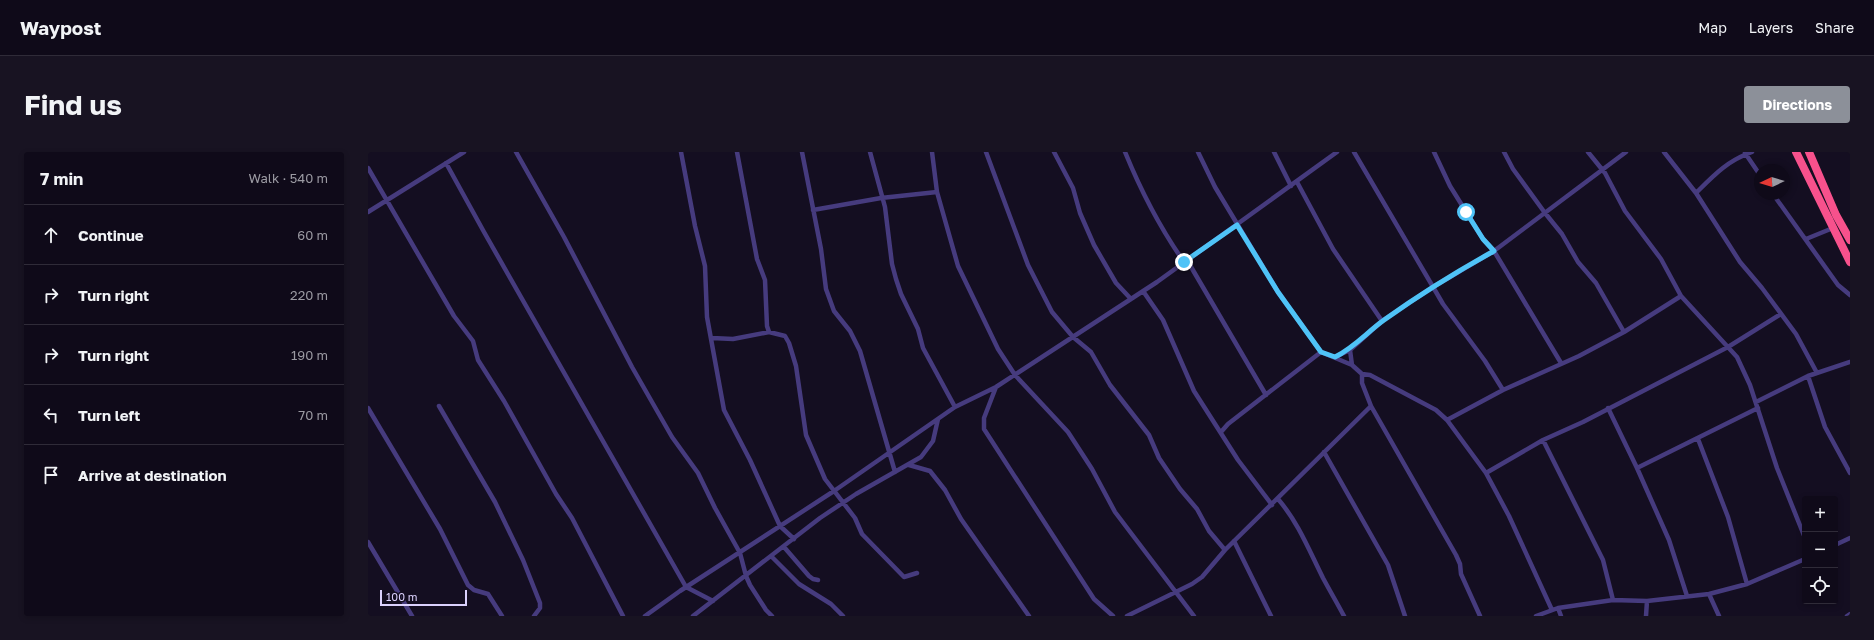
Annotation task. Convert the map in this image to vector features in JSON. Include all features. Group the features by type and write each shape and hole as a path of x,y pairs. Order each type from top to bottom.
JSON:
{"highway":[{"path":"1796,152 1850,262"},
{"path":"1808,152 1836,215 1850,240"}],"street":[{"path":"368,212 464,152"},
{"path":"516,152 564,238 632,367 672,437 698,473 714,508 740,554 746,576 760,601 772,616"},
{"path":"681,152 695,226 705,266 707,317 724,410 750,460 780,526 794,539"},
{"path":"737,152 757,259 765,280 767,326 770,332"},
{"path":"802,152 821,249 826,289 834,311 850,331 860,351 895,472"},
{"path":"870,152 884,207 892,264 901,294 918,329 923,348 955,407"},
{"path":"932,152 938,192 958,266 995,343 1015,375 1068,432 1092,469 1115,512 1194,616"},
{"path":"986,152 1028,265 1052,312 1073,337 1091,352 1110,385 1149,435 1159,458 1224,550"},
{"path":"1054,152 1073,188 1080,213 1094,245 1116,283 1130,299"},
{"path":"1125,152 1137,181 1166,236 1186,261 1266,395"},
{"path":"1198,152 1215,187 1278,292 1321,352 1352,365 1362,374 1370,375 1436,410 1447,420 1486,473 1509,516 1552,610"},
{"path":"1274,152 1292,186"},
{"path":"645,616 686,587 740,554 834,491 955,407 996,388 1143,291 1338,152"},
{"path":"1354,152 1443,304 1486,361 1503,390"},
{"path":"1434,152 1450,186 1483,239 1494,251 1561,363"},
{"path":"1504,152 1513,169 1562,234 1578,262 1596,283 1624,332"},
{"path":"1588,152 1601,170 1605,173 1625,211 1661,259 1681,296 1737,357 1756,402 1777,468 1803,532"},
{"path":"1335,357 1350,350 1382,321 1433,286 1494,251 1626,152"},
{"path":"1664,152 1696,193 1740,262 1762,288 1796,334 1817,373"},
{"path":"1696,193 1723,166 1745,153 1752,152"},
{"path":"1745,153 1754,166"},
{"path":"446,163 686,587 713,601"},
{"path":"368,168 454,316 472,341 478,360 504,401 556,494 572,518 623,616"},
{"path":"1297,182 1333,249 1382,321"},
{"path":"813,210 882,198 938,192"},
{"path":"1777,200 1838,285 1850,295"},
{"path":"1806,239 1833,228"},
{"path":"1143,291 1163,320 1188,381 1242,466 1272,506"},
{"path":"1447,420 1503,390 1624,332 1681,296"},
{"path":"1486,473 1543,440 1583,422 1728,347 1781,314"},
{"path":"712,338 733,339 770,332 785,336 789,343 800,388 806,435 825,479 855,518 862,534 901,575 904,577 917,573"},
{"path":"1350,350 1352,365"},
{"path":"1221,432 1228,424 1321,352"},
{"path":"1756,402 1808,376 1850,362"},
{"path":"1362,374 1362,384 1371,406 1456,555 1460,564 1461,574 1480,616"},
{"path":"1808,376 1825,427 1850,473"},
{"path":"996,388 984,418 984,429 1094,599 1113,616"},
{"path":"439,406 495,502 523,560 540,603 540,608 534,616"},
{"path":"1129,616 1202,577 1224,550 1272,506 1371,406"},
{"path":"368,408 440,529 468,585 474,590 488,594 502,616"},
{"path":"1608,408 1669,540 1687,596"},
{"path":"1637,468 1758,408"},
{"path":"694,616 844,502 921,457 928,449 935,436 938,419"},
{"path":"1698,439 1728,517 1747,584"},
{"path":"1543,440 1603,560 1613,600"},
{"path":"1324,452 1388,565 1405,616"},
{"path":"909,465 930,471 945,490 961,520 1029,616"},
{"path":"1278,499 1297,524 1344,616"},
{"path":"1838,544 1850,538"},
{"path":"1234,541 1271,616"},
{"path":"368,542 412,616"},
{"path":"784,547 809,576 818,580"},
{"path":"772,557 799,584 831,604 844,616"},
{"path":"1536,616 1558,608 1613,600 1647,601 1709,594 1747,584 1802,560"},
{"path":"1709,594 1718,616"},
{"path":"1646,616 1647,601"},
{"path":"1558,608 1561,616"}],"route":[{"path":"1184,262 1237,225 1278,292 1321,352 1335,357 1350,350 1382,321 1433,286 1494,251 1483,239 1466,212"}]}
